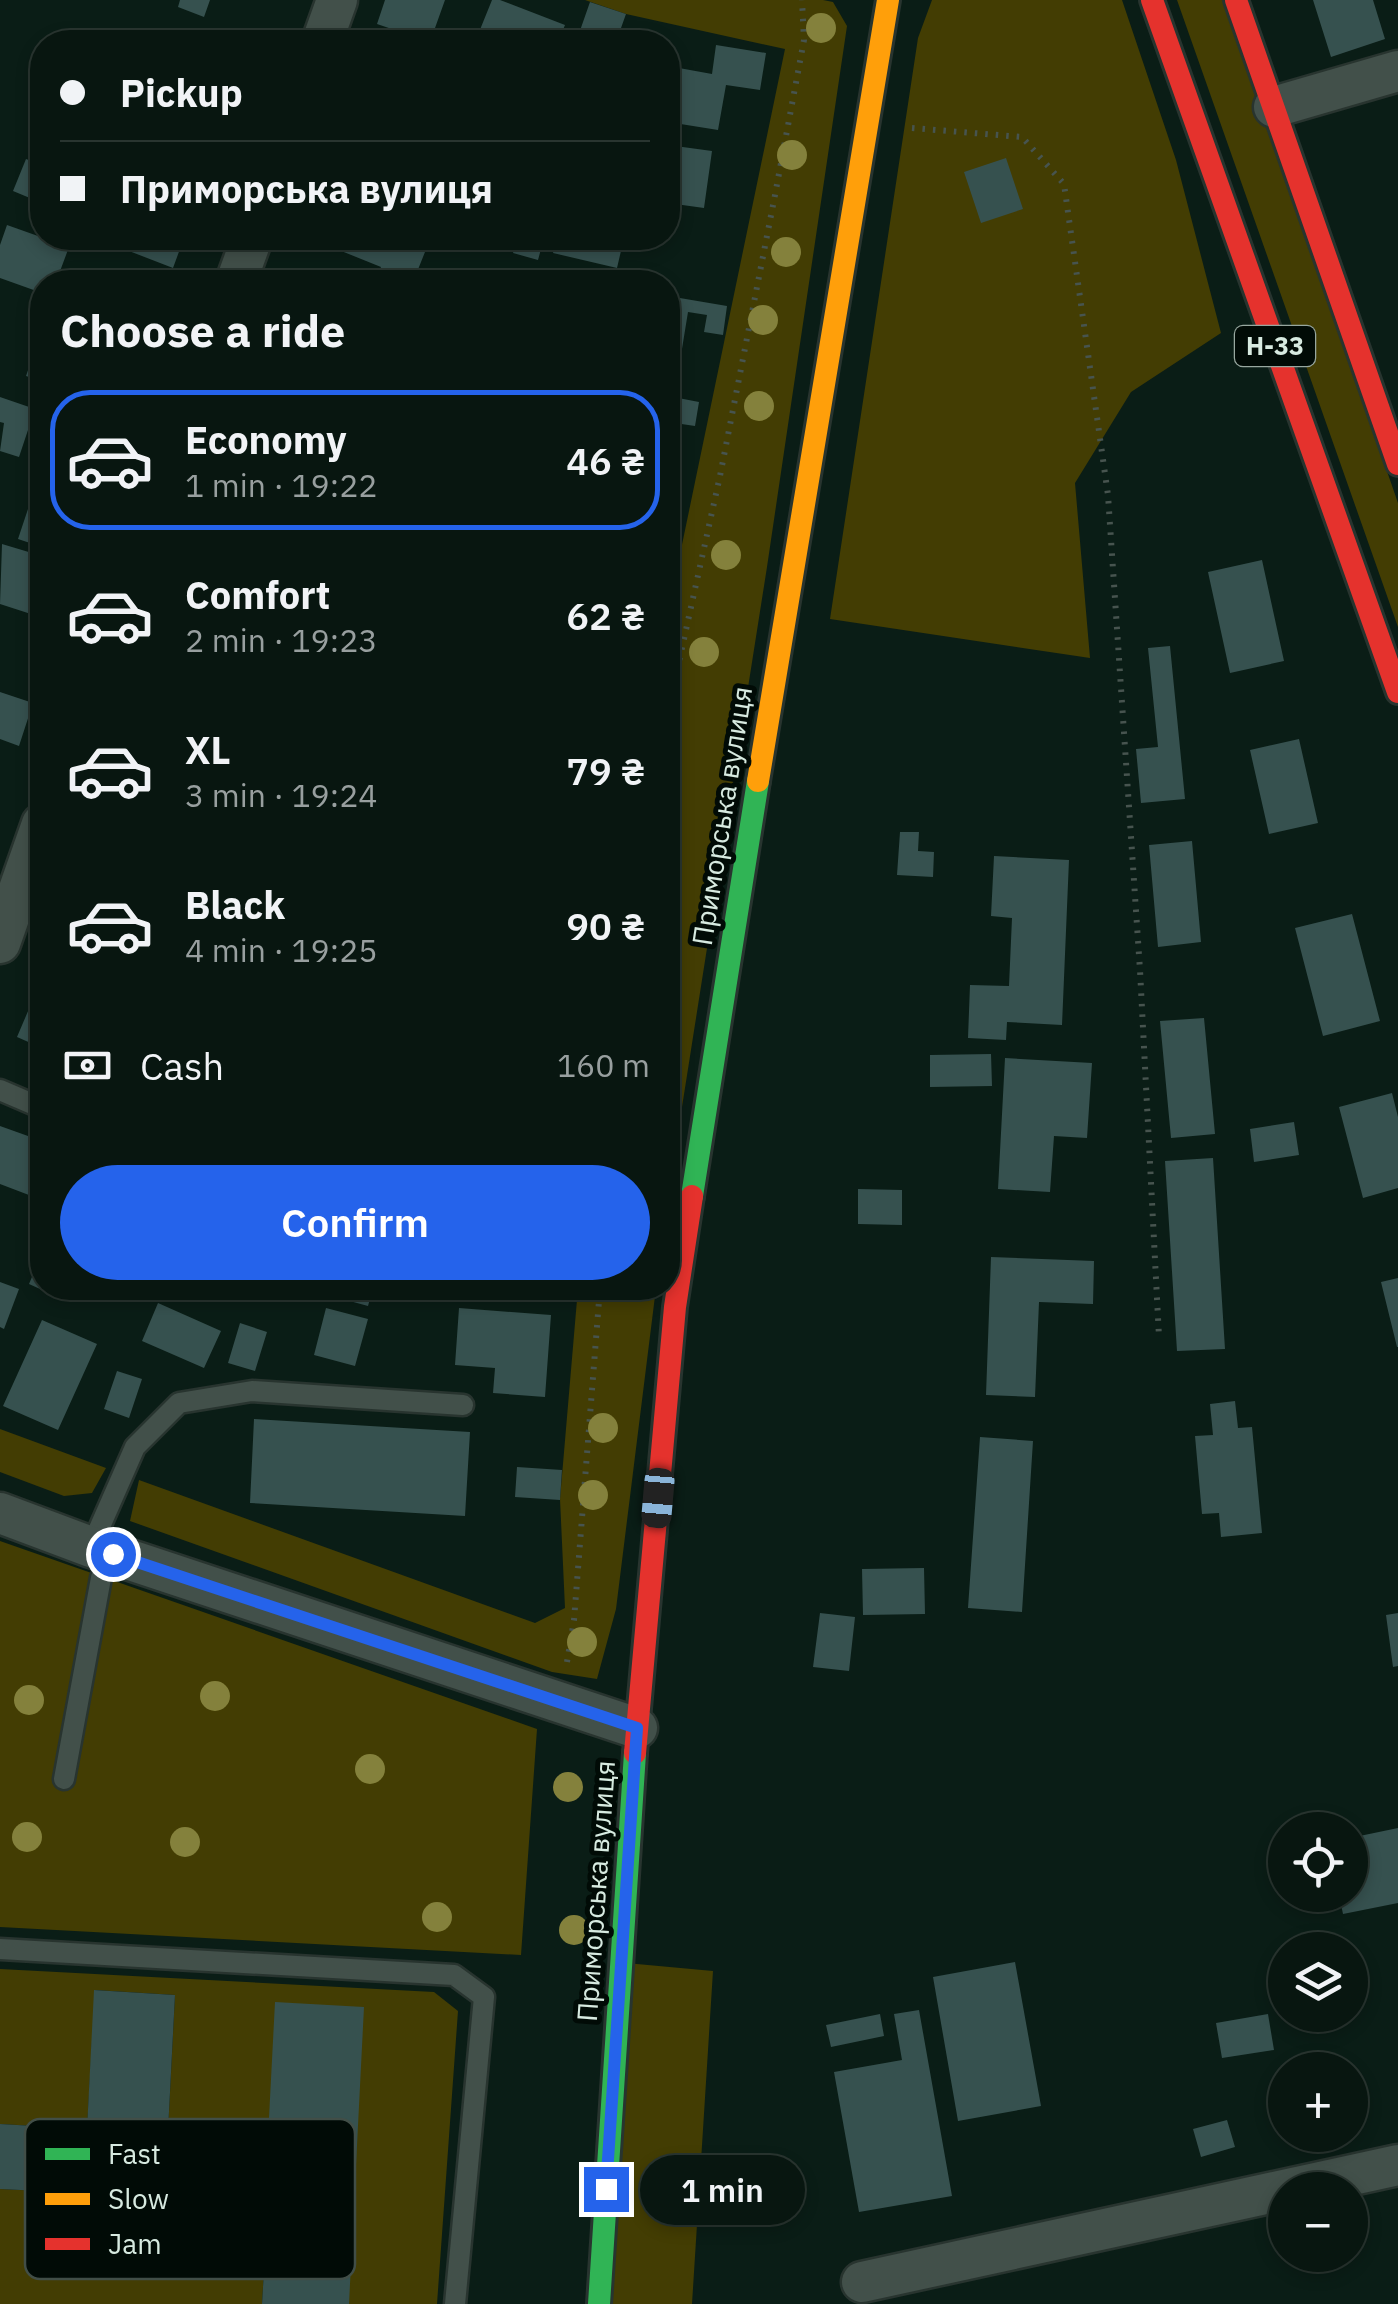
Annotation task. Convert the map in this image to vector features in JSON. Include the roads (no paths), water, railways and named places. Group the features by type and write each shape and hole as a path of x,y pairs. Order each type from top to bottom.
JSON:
{"street":[{"path":"326,30 337,0"},
{"name":"Приморська вулиця","path":"680,1275 747,843 888,0"},
{"name":"Н-33","path":"1152,0 1398,692"},
{"name":"Н-33","path":"1236,0 1398,464"},
{"path":"1274,107 1398,71"},
{"path":"0,943 30,859"},
{"name":"Приморська вулиця","path":"599,2304 637,1728 676,1300"},
{"path":"0,1513 102,1551 637,1728"},
{"path":"862,2282 1398,2165"}],"lane":[{"path":"0,1090 30,1103"},
{"path":"64,1780 101,1578 102,1551 135,1446 180,1403 252,1391 463,1405"},
{"path":"0,1949 454,1975 484,1998 455,2304"}]}
